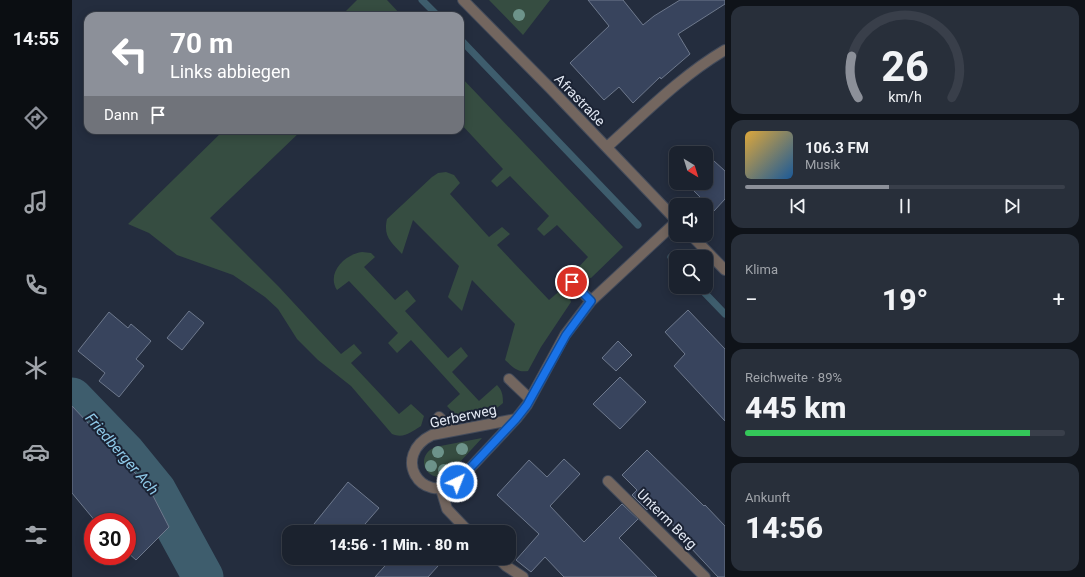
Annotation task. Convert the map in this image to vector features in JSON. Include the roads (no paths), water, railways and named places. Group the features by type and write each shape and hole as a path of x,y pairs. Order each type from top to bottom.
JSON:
{"street":[{"name":"Afrastraße","path":"463,0 607,147 669,213"},
{"path":"607,147 663,97 706,62 725,50"},
{"name":"Gerberweg","path":"516,419 432,435 424,439 417,445 412,458 413,471 417,479 432,488 441,489 449,487 457,482 516,419 530,399 566,335 591,301 669,228"},
{"path":"698,242 725,270"},
{"path":"572,282 591,301"},
{"path":"509,378 530,399"},
{"path":"439,417 452,431"},
{"name":"Unterm Berg","path":"608,481 705,577"},
{"path":"441,489 447,509 463,525"},
{"path":"505,565 523,577"}],"waterway":[{"path":"422,0 434,12"},
{"path":"464,43 638,225"},
{"path":"706,294 725,314"},
{"name":"Friedberger Ach","path":"72,398 125,453 156,491 203,577"}]}
